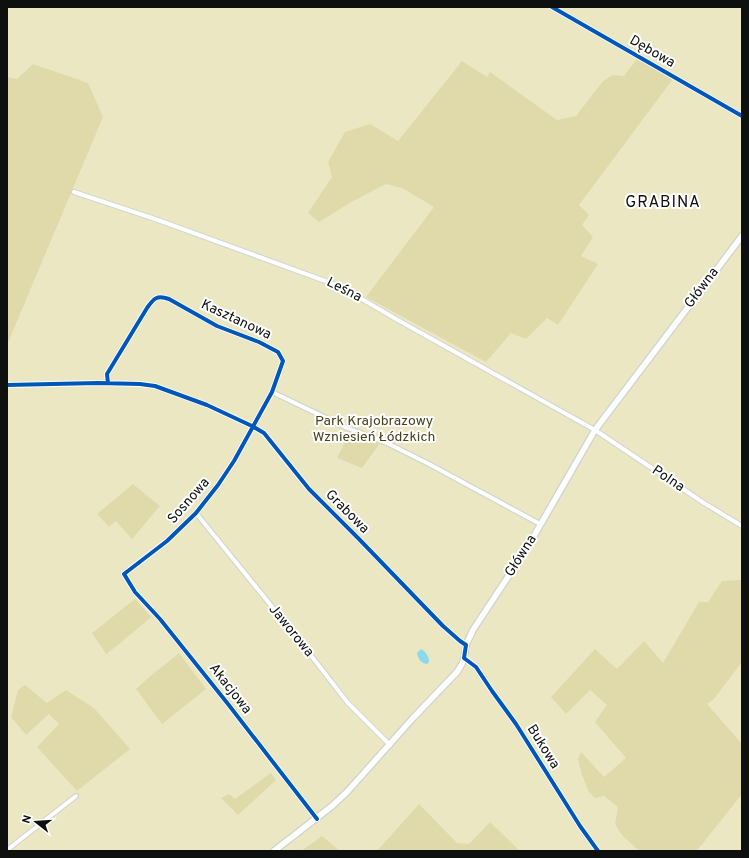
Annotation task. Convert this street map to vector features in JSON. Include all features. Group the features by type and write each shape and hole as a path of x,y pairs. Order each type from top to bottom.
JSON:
{"street":[{"name":"Dębowa","path":"552,7 742,116"},
{"name":"Leśna","path":"74,192 158,220 343,288 595,430"},
{"name":"Główna","path":"274,851 317,819 347,792 457,672 462,664 466,645 473,630 527,548 595,430 742,236"},
{"name":"Kasztanowa","path":"108,383 107,374 147,308 154,299 163,297 183,306 217,326 259,342 278,352 283,361 272,392 252,426"},
{"path":"272,392 345,427 389,444 540,524"},
{"name":"Grabowa","path":"207,405 264,433 309,489 443,626 460,642 466,645"},
{"name":"Sosnowa","path":"124,574 168,541 196,513 218,485 234,461 252,426"},
{"name":"Polna","path":"595,430 704,503 742,526"},
{"name":"Jaworowa","path":"196,513 348,703 390,745"},
{"name":"Akacjowa","path":"124,574 135,592 160,619 317,819"},
{"name":"Bukowa","path":"464,658 476,667 516,724 580,826 598,851"},
{"path":"7,850 76,796"}],"green space":[{"name":"Park Krajobrazowy Wzniesień Łódzkich","path":"7,7 742,7 742,851 7,851"}],"shaded area":[{"path":"637,59 673,79 579,205 589,215 582,225 593,237 581,256 598,264 558,325 547,318 526,339 511,333 486,362 366,297 434,207 402,188 386,184 353,201 319,222 308,213 332,177 328,162 345,132 370,124 398,141 462,61 487,77 490,72 557,120 576,116 603,81 613,75 624,76"},
{"path":"33,64 88,83 103,117 7,345 7,77 17,79"},
{"path":"349,433 380,443 362,468 337,458"},
{"path":"133,484 160,506 132,539 116,521 109,527 97,514"},
{"path":"722,581 742,581 742,662 714,699 707,704 742,744 742,794 696,851 639,851 621,834 615,824 618,807 604,796 595,798 589,792 582,775 578,759 581,752 604,777 626,758 595,722 607,705 590,690 566,714 551,697 595,649 617,669 644,641 663,663 699,602 708,602"},
{"path":"135,599 151,617 106,654 92,633"},
{"path":"179,653 206,689 162,724 136,689"},
{"path":"25,685 47,703 66,690 94,708 130,749 77,791 37,747 59,724 49,714 26,735 11,717 18,690"},
{"path":"271,773 276,780 238,815 221,798 229,794 235,799"},
{"path":"419,804 457,843 469,844 490,822 520,851 377,851"},
{"path":"322,836 340,851 301,851"}],"water":[{"path":"421,649 428,656 429,662 427,664 421,662 418,657 417,653"}],"cycle path":[{"path":"552,7 742,116"},
{"path":"108,383 107,374 147,308 156,298 159,297 169,299 217,326 259,342 278,352 283,361 272,392 234,461 218,485 196,513 167,541 124,574 135,592 160,619 317,819"},
{"path":"7,385 98,383 140,384 155,386 207,405 264,433 309,489 443,626 466,645 464,658 476,667 516,724 580,826 598,851"}],"district":[{"name":"GRABINA","path":"663,203"}]}
